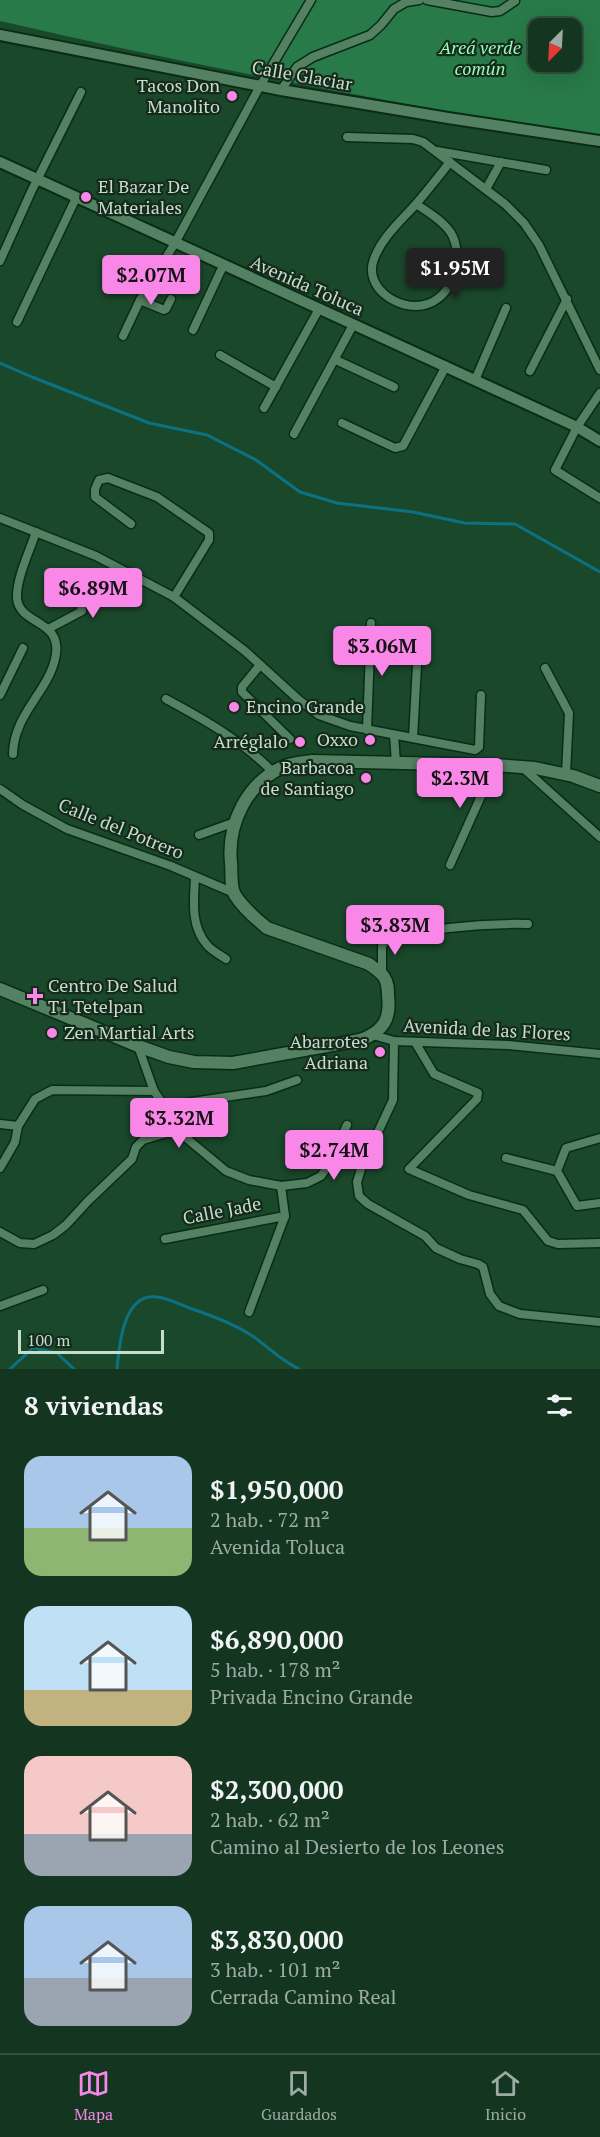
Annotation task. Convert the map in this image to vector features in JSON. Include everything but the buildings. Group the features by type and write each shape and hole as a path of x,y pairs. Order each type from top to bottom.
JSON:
{"main road":[{"path":"0,989 138,1046 169,1057 194,1062 233,1064 360,1040 373,1035 386,1020 389,1004 387,982 382,974 369,964 267,928 255,918 234,893 229,849 239,811 251,792 273,772 287,765 312,761 522,767 566,774 600,786"}],"street":[{"path":"123,336 140,300 175,243 260,86 311,0"},
{"path":"281,90 297,67 313,57 370,35 394,9 406,2 419,0"},
{"path":"427,0 492,12 500,11 515,2"},
{"name":"Calle Glaciar","path":"0,35 281,90 600,141"},
{"path":"0,261 81,92"},
{"path":"347,137 413,139 423,142 486,189 524,223 539,245 567,299 600,370"},
{"path":"436,150 546,170"},
{"name":"Avenida Toluca","path":"0,162 223,266 446,366 577,427 600,441"},
{"path":"416,204 440,221 451,234 457,250 456,266 449,285 439,298 425,305 409,305 394,301 381,292 373,281 372,269 383,241 450,162"},
{"path":"486,189 501,162"},
{"path":"17,322 76,198"},
{"path":"193,330 223,266"},
{"path":"140,300 165,310 171,299"},
{"path":"530,371 567,299"},
{"path":"475,380 506,308"},
{"path":"264,408 319,309"},
{"path":"294,434 353,325"},
{"path":"220,355 276,387"},
{"path":"336,360 394,387"},
{"path":"342,423 395,448 403,446 446,366"},
{"path":"600,393 577,427 555,470 600,498"},
{"path":"131,524 95,497 94,489 99,480 108,478 157,497 209,533 208,540 174,597"},
{"path":"0,518 96,556 174,597 245,651 319,715 367,730 478,749 481,695"},
{"path":"13,754 14,740 20,722 50,672 56,654 56,642 50,628 28,616 19,607 17,599 18,587 36,532"},
{"path":"50,628 82,611 76,579"},
{"path":"367,730 371,623"},
{"path":"412,738 418,646"},
{"path":"0,695 23,648"},
{"path":"260,665 242,687 242,692 290,739"},
{"path":"544,668 569,713 566,774"},
{"path":"166,699 237,741 273,772"},
{"path":"394,735 396,763"},
{"path":"450,864 495,765"},
{"path":"522,767 600,837"},
{"name":"Calle del Potrero","path":"0,789 23,805 67,829 137,853 234,893"},
{"path":"199,836 235,822"},
{"path":"195,877 193,910 197,928 207,946 226,959"},
{"path":"382,974 382,946 387,939 496,923 528,924"},
{"name":"Avenida de las Flores","path":"373,1035 394,1041 508,1045 600,1054"},
{"path":"394,1041 393,1100 362,1166 357,1182 359,1196 368,1204 425,1236 436,1248 483,1267 490,1294 499,1306 520,1314 600,1322"},
{"path":"415,1042 434,1074 478,1093 477,1099 409,1169 469,1195 523,1209 549,1242 558,1244 600,1243"},
{"path":"138,1046 154,1091 185,1137 226,1170 249,1180 281,1186 307,1183 321,1176 330,1163 347,1125"},
{"path":"165,1106 266,1091 297,1080"},
{"path":"0,1168 15,1142 18,1126 35,1099 52,1090 154,1091"},
{"path":"0,1124 18,1126"},
{"path":"0,1232 20,1243 33,1244 53,1235 132,1160 136,1147 143,1140 180,1129"},
{"path":"557,1171 566,1148 600,1138"},
{"path":"506,1158 557,1171 577,1206 600,1203"},
{"path":"249,1312 285,1216 281,1186"},
{"name":"Calle Jade","path":"165,1239 285,1216"},
{"path":"0,1306 43,1290"}],"green space":[{"name":"Areá verde común","path":"0,0 600,0 600,137 299,84 0,21"}],"waterway":[{"path":"0,363 149,423 207,435 256,460 300,492 337,503 413,512 465,523 515,524 600,572"},
{"path":"117,1369 119,1348 130,1312 137,1303 146,1298 157,1297 239,1328 299,1369"},
{"path":"10,1369 33,1348 57,1353 74,1369"}],"place":[{"name":"Tacos Don Manolito","path":"232,96"},
{"name":"El Bazar De Materiales","path":"86,197"},
{"name":"Encino Grande","path":"234,707"},
{"name":"Oxxo","path":"370,740"},
{"name":"Arréglalo","path":"300,742"},
{"name":"Barbacoa de Santiago","path":"366,778"},
{"name":"Centro De Salud T1 Tetelpan","path":"35,996"},
{"name":"Zen Martial Arts","path":"52,1033"},
{"name":"Abarrotes Adriana","path":"380,1052"}]}
